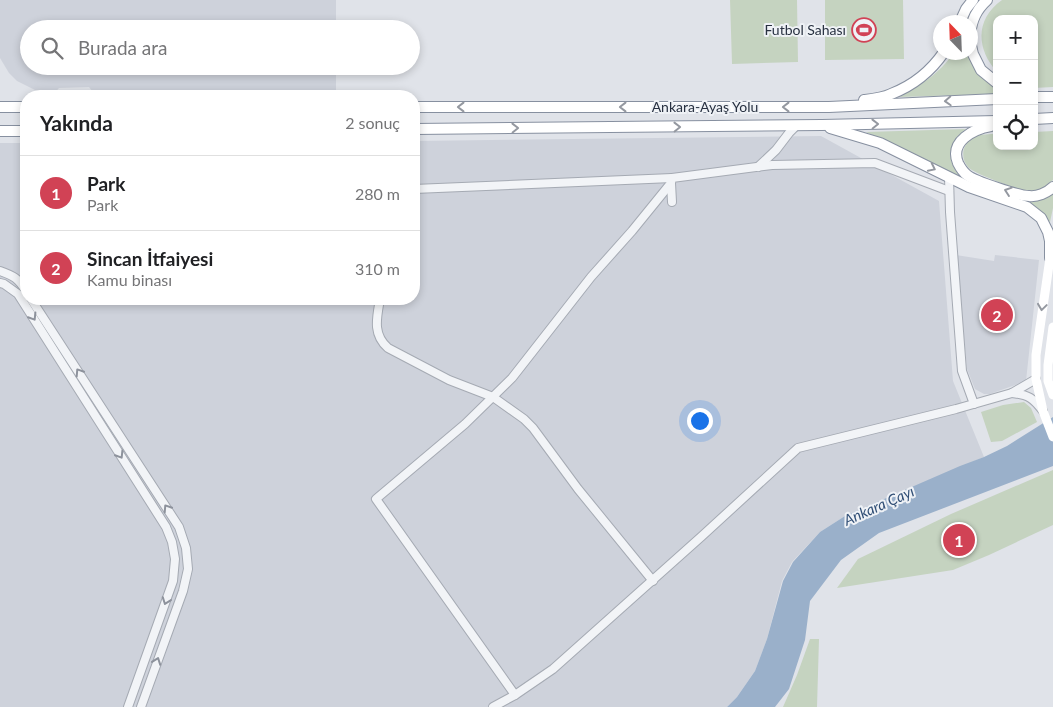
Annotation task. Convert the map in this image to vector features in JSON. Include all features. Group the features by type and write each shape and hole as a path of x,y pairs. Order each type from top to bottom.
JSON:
{"highway":[{"path":"963,15 973,0"},
{"path":"976,15 987,0"},
{"path":"829,107 891,94 910,85 926,73 938,60"},
{"path":"976,60 981,70 993,80"},
{"path":"1038,97 1053,97"},
{"name":"Ankara-Ayaş Yolu","path":"420,107 829,107 993,99"},
{"path":"0,108 20,107"},
{"path":"1038,119 1053,118"},
{"name":"Ankara-Ayaş Yolu","path":"420,129 993,123"},
{"path":"993,124 972,132 959,142 956,149 956,157 966,175 1030,196 1040,195 1053,187"},
{"path":"822,125 880,143 969,187 1027,208 1041,218 1048,232 1050,258"},
{"path":"0,131 20,131"}],"main road":[{"path":"1053,242 1036,355 1036,380 1043,411 1053,437"},
{"path":"1053,327 1050,340 1051,363 1048,381 1053,395"}],"street":[{"path":"758,167 776,150 796,126"},
{"path":"420,189 672,180 772,165 875,163 949,191"},
{"path":"949,177 962,371 974,404"},
{"path":"672,180 672,202"},
{"path":"516,695 376,499 465,424 512,378 591,277 632,231 672,180"},
{"path":"0,271 13,275 20,282"},
{"path":"0,283 20,297"},
{"path":"25,305 166,527 172,542 175,559 173,581 128,707"},
{"path":"36,305 179,526 186,548 188,569 183,591 141,707"},
{"path":"379,305 376,327 380,339 388,348 449,380 493,398 524,420 533,428 578,489 653,581"},
{"path":"1012,394 1036,380"},
{"path":"493,707 516,695 553,669 653,581 798,448 1012,394 1024,394 1034,399 1043,411"}],"shaded area":[{"path":"0,0 336,0 336,20 20,20 20,75 336,75 336,90 91,90 89,87 35,90 17,81 9,73 0,58"},
{"path":"821,136 939,201 953,381 984,457 845,516 820,532 792,562 782,581 767,639 755,671 737,697 727,707 0,707 0,143 20,143 20,305 420,305 420,141"},
{"path":"956,255 994,261 995,255 1039,260 1026,381 990,394 984,394 975,389 967,369"}],"green space":[{"name":"Futbol Sahası","path":"730,0 797,0 798,62 732,64"},
{"name":"Futbol Sahası","path":"825,0 903,0 904,59 825,60"},
{"path":"1002,0 1053,0 1053,87 1038,88 1038,15 993,15 993,67 990,63 982,44 982,34 983,25 993,8"},
{"path":"948,60 976,60 993,83 993,94 899,97 922,84"},
{"path":"966,129 955,140 951,152 953,165 961,178 866,132"},
{"path":"1053,131 1053,180 1039,190 1029,191 1007,185 971,170 965,163 963,155 965,147 976,136 993,134 993,150 1038,150 1038,132"},
{"path":"1053,194 1050,222 1034,206 1023,201 1038,200"},
{"path":"1024,402 1031,408 1037,422 1002,441 991,442 981,412 1003,405"},
{"path":"1053,470 1053,525 953,570 837,588 858,559 951,514"},
{"path":"810,639 819,639 817,707 783,707 797,675"}],"water":[{"name":"Ankara Çayı","path":"1053,417 1053,466 879,533 841,560 810,601 805,640 789,689 775,707 727,707 737,697 755,671 767,639 783,581 793,562 820,532 845,516 1007,446"}],"place":[{"name":"Futbol Sahası","path":"864,30"},
{"name":"Sincan İtfaiyesi","path":"997,315"},
{"name":"Park","path":"959,540"}]}
